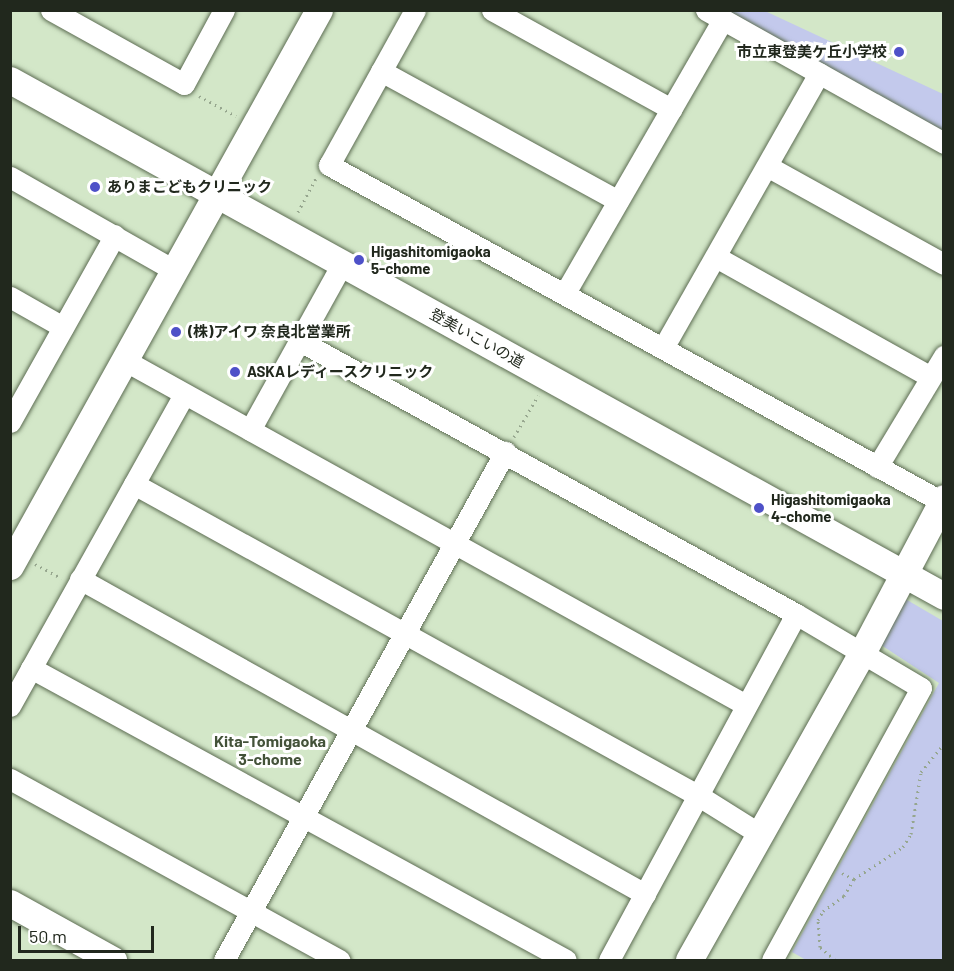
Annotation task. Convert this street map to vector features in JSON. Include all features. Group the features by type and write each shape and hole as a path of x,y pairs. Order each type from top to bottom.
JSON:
{"street":[{"path":"51,10 184,84 224,10"},
{"path":"15,550 124,360 318,10"},
{"path":"415,10 329,165 565,293 877,467 943,501 902,574 863,651 758,833 689,960"},
{"path":"492,10 671,109"},
{"path":"565,293 671,109 714,15 944,143"},
{"path":"381,71 618,201"},
{"path":"663,348 819,73"},
{"name":"登美いこいの道","path":"10,80 944,596"},
{"path":"767,166 944,264"},
{"path":"10,177 174,270"},
{"path":"11,419 115,235"},
{"path":"716,257 929,376"},
{"path":"250,430 342,264"},
{"path":"10,297 63,327"},
{"path":"300,341 506,452 863,651 921,688 775,959"},
{"path":"877,467 929,376 944,356"},
{"path":"124,360 746,705"},
{"path":"10,706 184,395"},
{"path":"224,960 506,452"},
{"path":"134,484 403,635 699,796 758,833"},
{"path":"78,583 352,728 645,894"},
{"path":"609,960 796,614"},
{"path":"31,668 566,960"},
{"path":"10,779 339,960"},
{"path":"10,903 113,960"}],"path":[{"path":"184,84 194,93 254,126"},
{"path":"298,212 313,181 329,165"},
{"path":"506,452 549,378"},
{"path":"15,550 78,583"},
{"path":"835,960 820,947 818,920 824,911 844,896 854,879 903,847 911,834 915,792 921,772 944,744"}],"shaded area":[{"path":"717,11 765,11 943,94 943,136"},
{"path":"902,597 943,621 943,960 806,960 792,952 939,683 878,643"}],"place":[{"name":"市立東登美ケ丘小学校","path":"899,52"},
{"name":"ありまこどもクリニック","path":"95,187"},
{"name":"Higashitomigaoka 5-chome","path":"359,260"},
{"name":"(株)アイワ 奈良北営業所","path":"176,332"},
{"name":"ASKAレディースクリニック","path":"235,372"},
{"name":"Higashitomigaoka 4-chome","path":"759,508"}],"district":[{"name":"Kita-Tomigaoka 3-chome","path":"270,750"}]}
